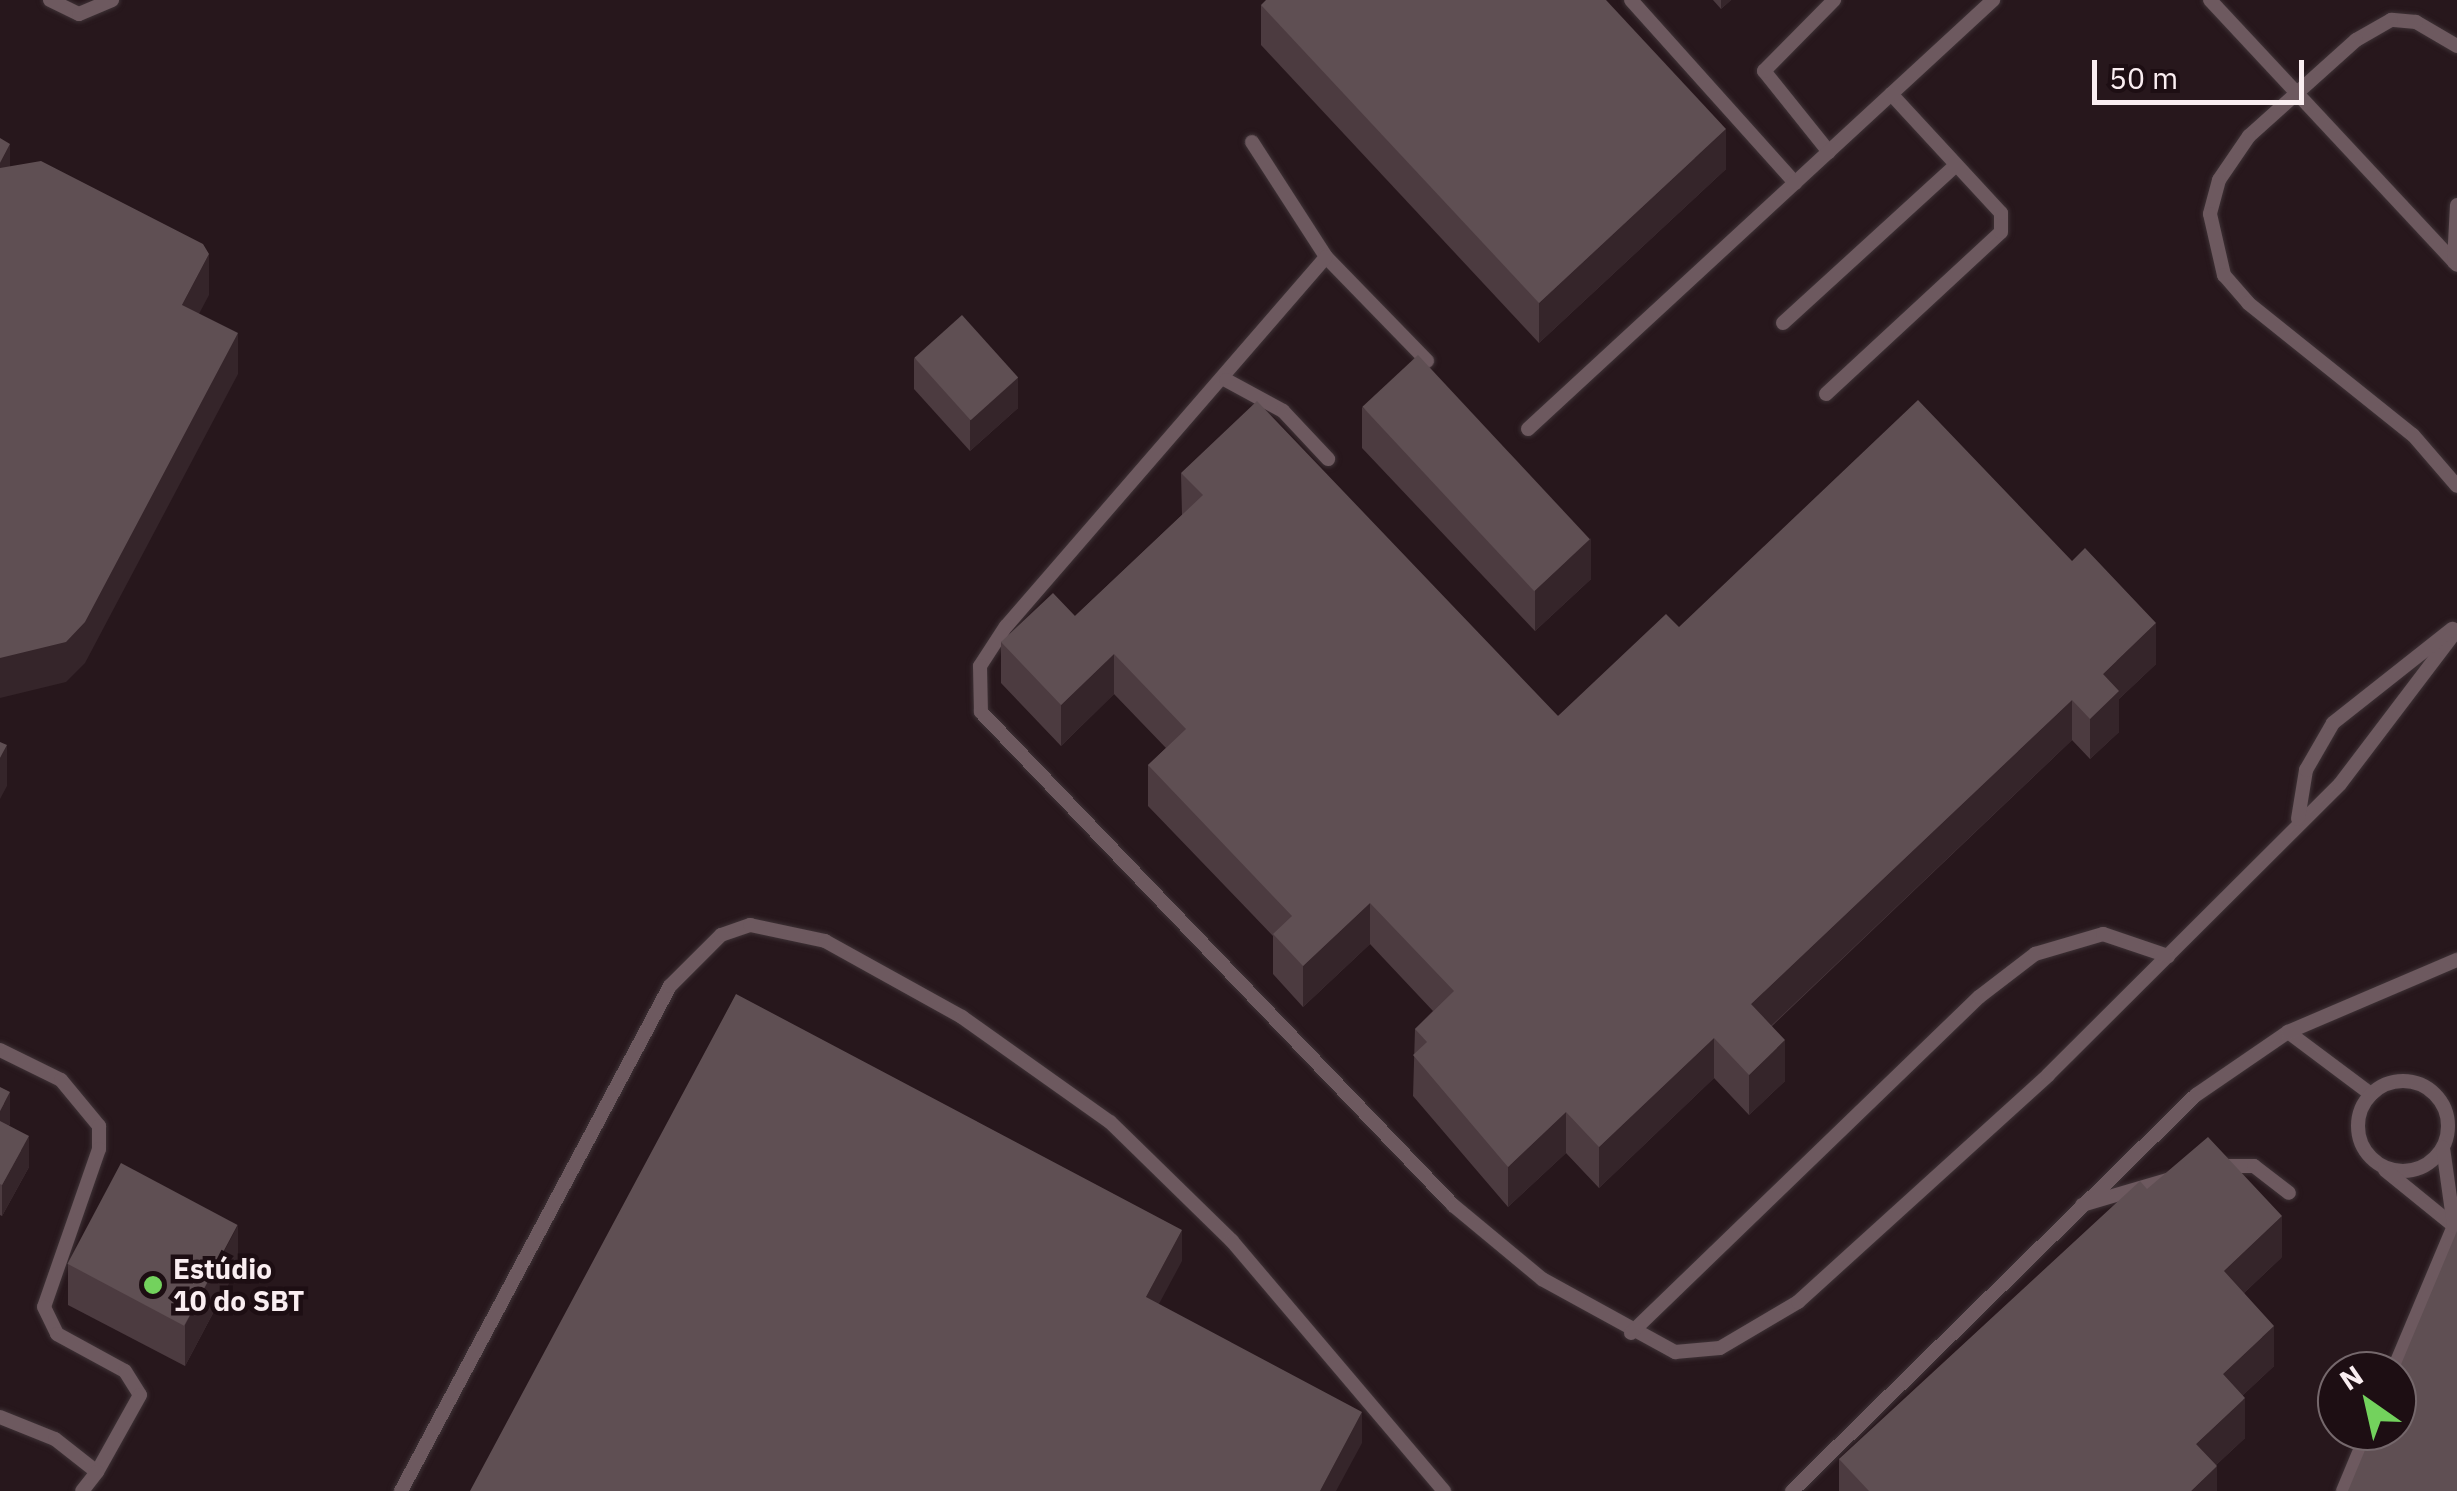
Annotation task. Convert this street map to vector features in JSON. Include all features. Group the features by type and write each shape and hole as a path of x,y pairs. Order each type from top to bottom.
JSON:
{"lane":[{"path":"50,0 80,14 112,0"},
{"path":"1630,0 1795,183"},
{"path":"1828,152 1764,71 1834,0"},
{"path":"1528,429 1993,0"},
{"path":"2210,0 2455,263"},
{"path":"2457,46 2416,22 2390,20 2298,94 2249,136 2219,180 2212,247 2248,304 2413,435 2457,486"},
{"path":"1826,394 2001,232 2001,213 1890,94"},
{"path":"1252,142 1326,257 1427,361"},
{"path":"1782,323 1956,165"},
{"path":"2455,263 2457,205"},
{"path":"1326,257 1226,380 1006,626 980,666 981,712 1438,1191 1542,1279 1631,1333 1675,1352 1720,1348 1764,1326 2168,956 2298,819 2340,784 2457,627"},
{"path":"1226,380 1283,411 1328,459"},
{"path":"2298,819 2306,770 2333,723 2457,627"},
{"path":"401,1491 670,986 721,935 750,925 780,926 860,960 1042,1068 1110,1122 1232,1241 1444,1491"},
{"path":"1631,1333 1979,996 2035,954 2102,934 2168,956"},
{"path":"1792,1491 2196,1094 2288,1032 2457,960"},
{"path":"2288,1032 2371,1094"},
{"path":"0,1050 61,1080 99,1126 100,1150 44,1307 57,1334 125,1371 140,1395 97,1472 82,1491"},
{"path":"2401,1351 2454,1226 2443,1148 2448,1120 2436,1094 2396,1081 2371,1094 2358,1132 2379,1165 2454,1226"},
{"path":"2379,1165 2407,1171 2443,1148"},
{"path":"2078,1207 2232,1160 2289,1193"},
{"path":"0,1417 54,1439 97,1472"},
{"path":"2342,1491 2359,1451"}],"building":[{"path":"1266,0 1606,0 1726,129 1539,303 1261,5"},
{"path":"0,138 10,144 0,163"},
{"path":"41,161 203,244 209,254 182,305 238,333 85,622 66,642 0,658 0,168"},
{"path":"962,315 1018,377 971,420 914,358"},
{"path":"1418,355 1590,539 1534,591 1362,407"},
{"path":"1918,400 2072,561 2085,548 2156,623 2103,674 2119,691 2090,719 2072,700 1751,1004 1785,1040 1749,1075 1714,1038 1599,1147 1566,1112 1508,1167 1413,1055 1427,1042 1415,1029 1454,991 1370,903 1303,966 1273,934 1292,916 1148,765 1186,729 1114,654 1061,705 1001,642 1053,593 1075,616 1203,495 1181,473 1257,401 1558,716 1666,614 1679,627"},
{"path":"736,994 1182,1230 1146,1297 1362,1412 1320,1491 470,1491"},
{"path":"0,1087 10,1092 0,1111"},
{"path":"0,1121 29,1136 2,1185 0,1184"},
{"path":"2208,1137 2282,1216 2224,1271 2274,1326 2223,1374 2245,1398 2196,1444 2217,1466 2191,1491 1869,1491 1839,1459 2140,1181 2147,1189"},
{"path":"121,1163 238,1225 184,1326 67,1264"},
{"path":"2457,1231 2457,1491 2348,1491 2365,1451 2417,1451 2417,1351 2407,1351"}],"place":[{"name":"Estúdio 10 do SBT","path":"153,1285"}]}
